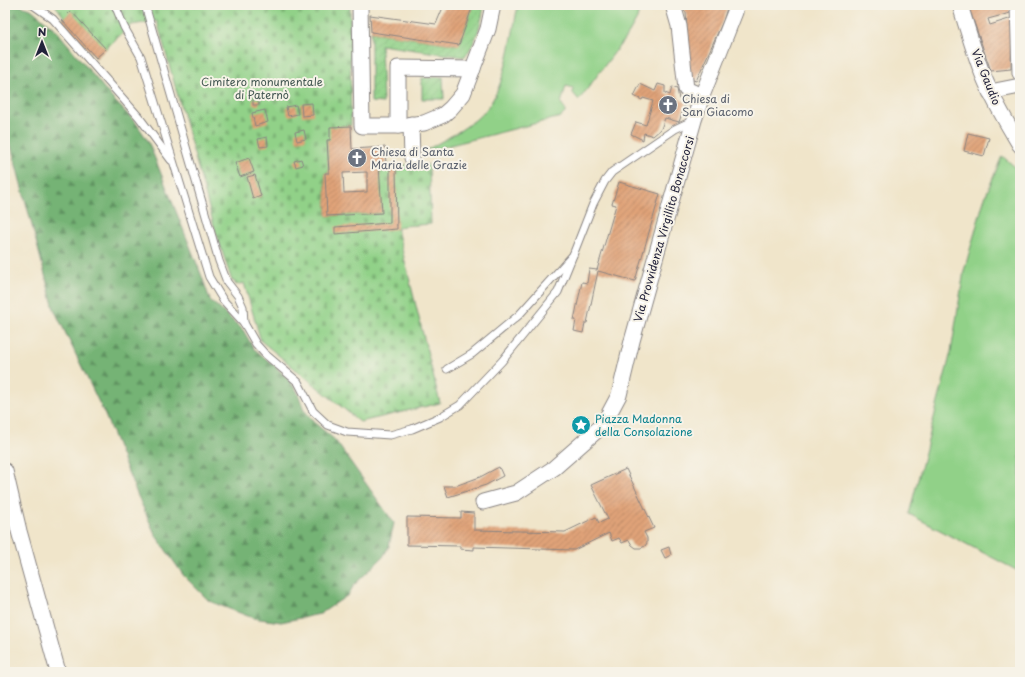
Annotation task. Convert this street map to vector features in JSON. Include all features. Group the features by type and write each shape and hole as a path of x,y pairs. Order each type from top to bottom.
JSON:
{"street":[{"path":"360,5 362,126 424,123 447,112 463,94 488,29 494,5"},
{"path":"672,5 679,26 686,89 702,96"},
{"name":"Via Provvidenza Virgillito Bonaccorsi","path":"483,502 516,493 554,468 603,425 619,395 632,341 694,120 735,12 736,5"},
{"name":"Via Gaudio","path":"960,5 982,73 990,92 1020,145"},
{"path":"1018,5 1020,73"},
{"path":"412,158 405,125 398,68 473,69"},
{"path":"990,92 1020,86"},
{"path":"5,471 19,531 58,672"}],"lane":[{"path":"33,5 53,19 139,117 175,165"},
{"path":"116,5 124,27 141,57 209,277 223,300 244,323 256,344 265,354 298,382 313,411 328,424 347,432 390,435 412,429 440,418 460,405 502,361 558,292 593,204 605,181 612,172 675,129 694,120"},
{"path":"145,5 219,261 226,282 238,296 243,307 244,323"},
{"path":"447,369 472,354 518,315 573,255"}],"green space":[{"path":"5,5 18,5 31,9 56,30 112,98 136,123 148,141 210,300 243,330 254,349 288,379 297,391 304,410 316,424 335,440 394,523 389,546 383,557 354,585 348,595 320,614 281,622 253,618 209,601 184,576 156,536 105,415 54,309 11,146 5,142"},
{"name":"Cimitero monumentale di Paternò","path":"55,5 350,5 351,139 327,140 329,173 325,173 327,216 381,213 379,165 429,165 431,224 403,226 397,229 440,403 360,422 261,341 244,283 236,285 234,281 232,281 216,233 157,21 131,25 96,58 62,20 64,17"},
{"path":"473,5 484,5 483,12 475,39 464,57 381,45 383,103 371,102 371,32 459,45"},
{"path":"516,5 640,5 637,19 629,33 579,100 573,93 573,88 566,86 561,103 565,109 565,113 561,117 423,152 475,120 490,104 502,79 506,65 517,10"},
{"path":"443,77 444,99 422,99 422,78"},
{"path":"1002,156 1020,171 1020,572 909,514 951,352 964,271 984,200"}],"building":[{"path":"444,5 473,5 459,45 371,32 370,15 436,24"},
{"path":"683,5 728,5 723,21 696,81 690,79 686,12 684,11"},
{"path":"968,5 1010,5 1010,13 988,19 990,25 1012,18 1011,69 991,71"},
{"path":"71,11 106,49 96,58 62,20"},
{"name":"Chiesa di San Giacomo","path":"640,84 655,91 658,84 665,86 665,93 670,95 672,87 677,89 679,99 686,102 679,122 665,118 661,129 653,136 644,133 643,140 631,134 636,122 646,125 653,101 643,98 642,100 634,96"},
{"path":"253,99 259,99 259,105 253,105"},
{"path":"312,103 313,115 302,116 301,104"},
{"path":"296,105 298,114 288,116 286,107"},
{"path":"265,110 268,122 255,126 252,113"},
{"path":"351,126 352,149 385,147 386,165 379,165 382,213 327,216 325,173 329,173 327,140 330,140 330,127","holes":["367,172 367,192 344,193 343,173"]},
{"path":"304,130 306,139 297,141 295,132"},
{"path":"968,133 989,138 984,156 964,151"},
{"path":"267,137 268,146 260,147 258,139"},
{"path":"249,158 254,172 240,177 235,163"},
{"path":"301,159 303,165 296,167 294,161"},
{"path":"390,165 396,166 397,229 335,234 335,227 390,223"},
{"path":"255,175 261,196 253,199 247,177"},
{"path":"619,182 660,194 635,281 598,271 587,323 585,323 583,333 574,331 576,320 574,320 582,282 587,283 589,269 597,270 616,205 612,204"},
{"path":"499,467 503,476 486,485 448,497 444,486 455,486 480,477"},
{"path":"626,469 654,528 644,532 647,538 647,543 641,548 636,548 629,540 622,543 619,538 612,541 609,533 574,550 474,547 474,550 460,549 460,546 407,545 407,517 461,518 461,512 474,513 474,530 565,532 596,517 599,523 608,519 591,485"},
{"path":"6,516 8,526 5,526"},
{"path":"669,547 671,555 665,558 661,550"}],"place":[{"name":"Chiesa di San Giacomo","path":"668,105"},
{"name":"Chiesa di Santa Maria delle Grazie","path":"357,158"},
{"name":"Piazza Madonna della Consolazione","path":"581,425"}]}
